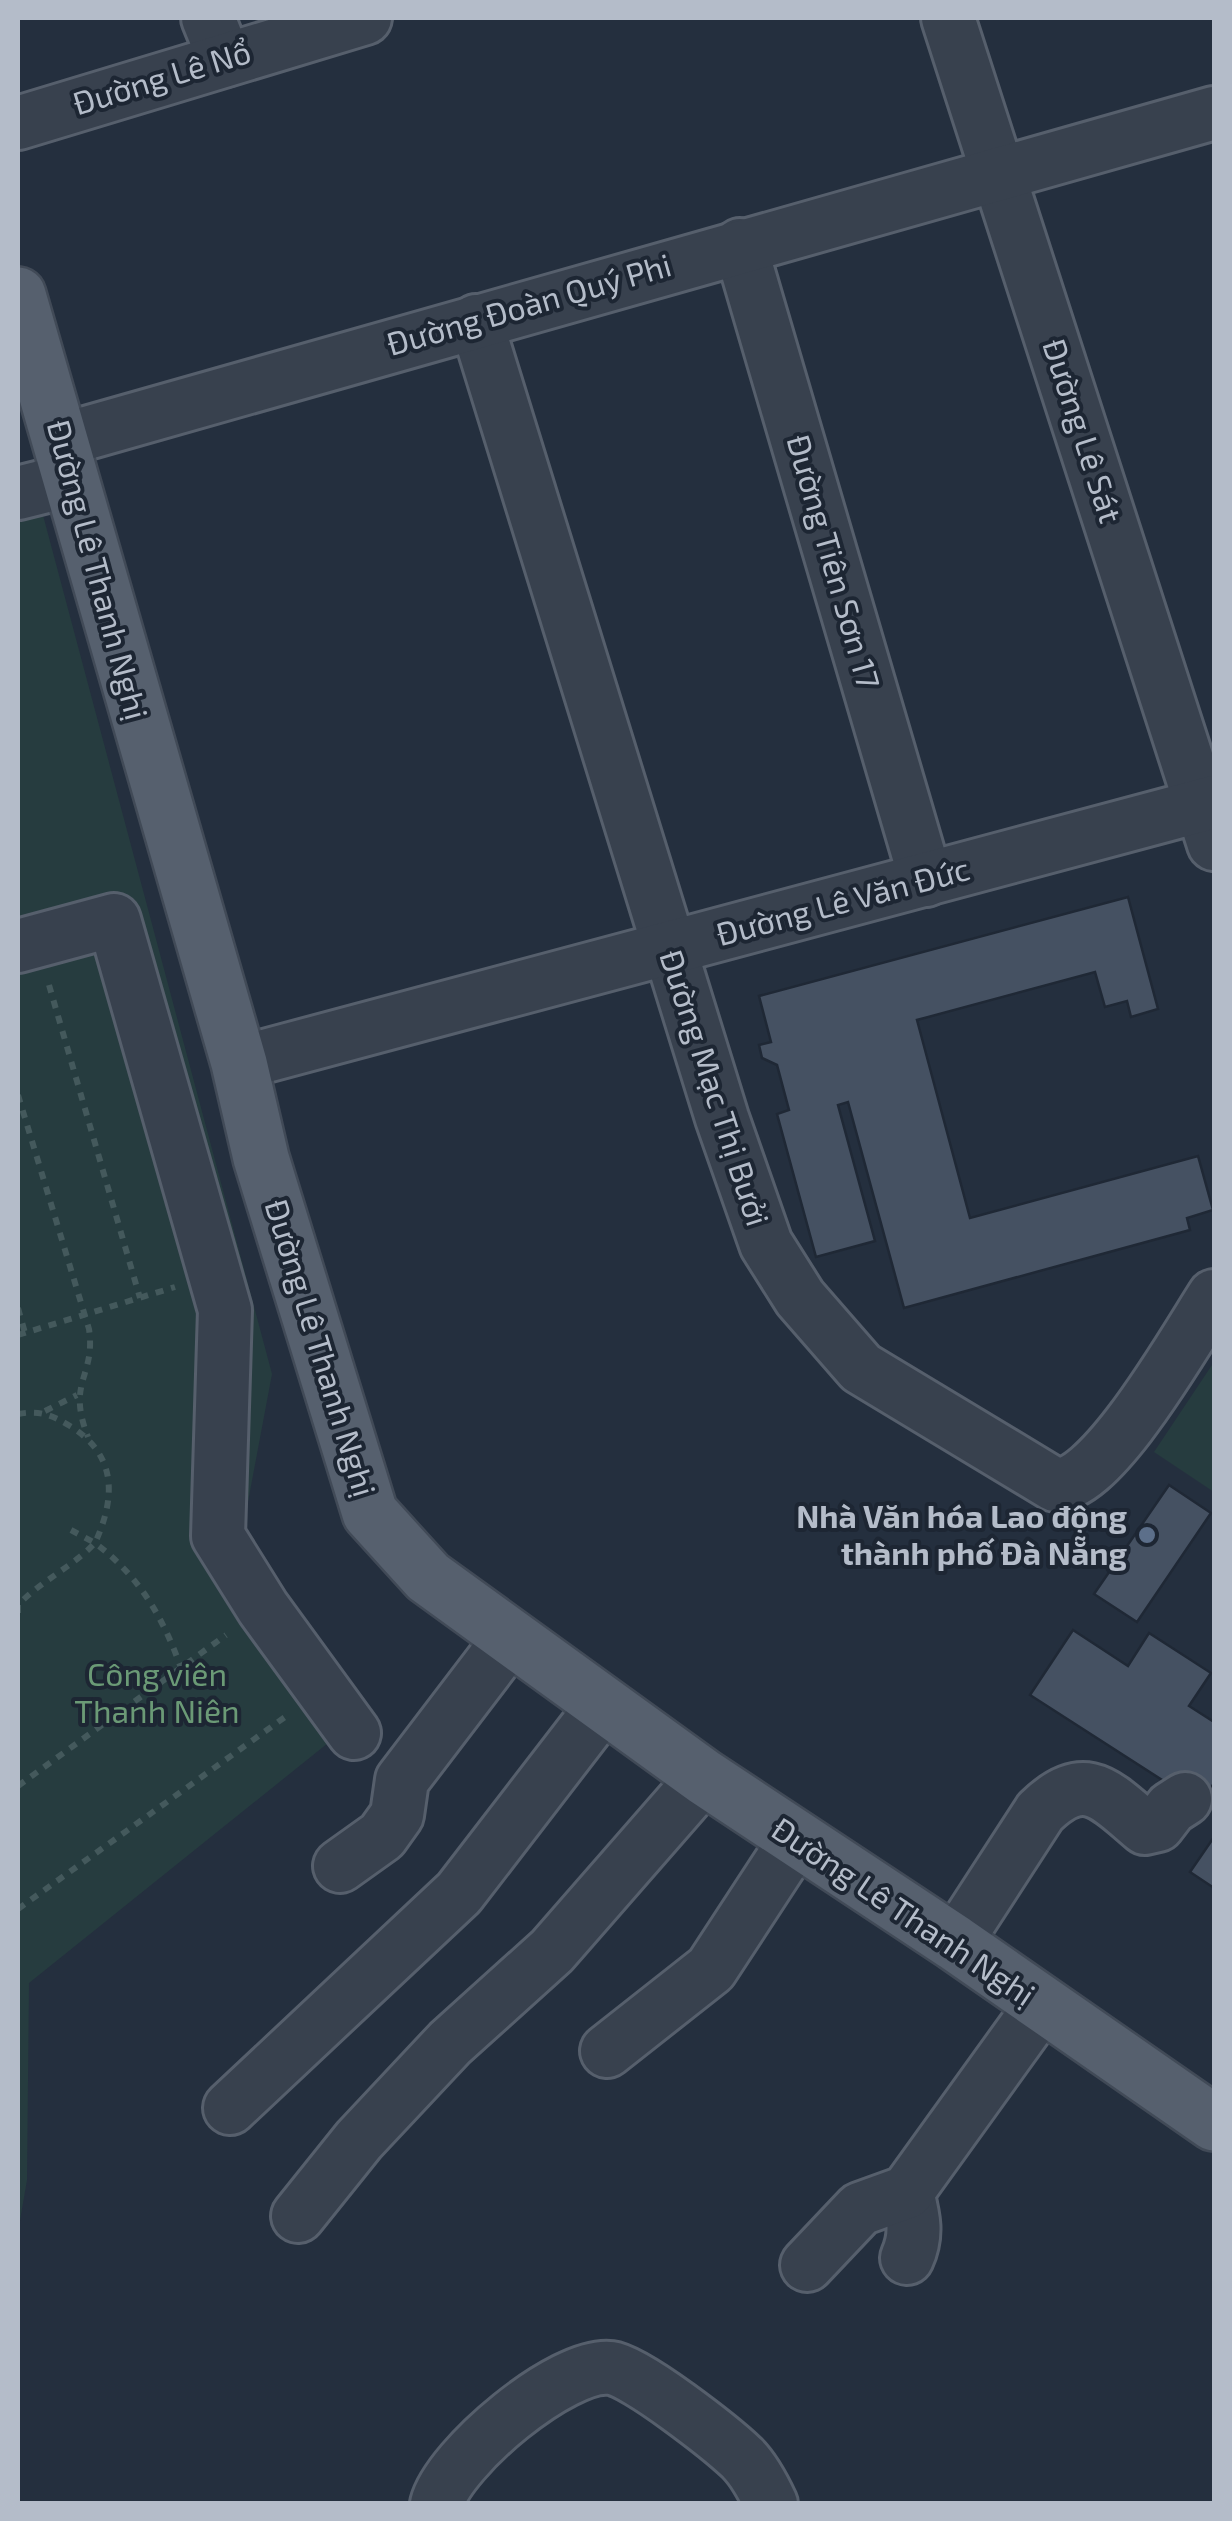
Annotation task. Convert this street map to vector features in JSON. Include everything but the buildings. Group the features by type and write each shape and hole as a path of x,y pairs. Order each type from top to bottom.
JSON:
{"main road":[{"name":"Đường Lê Thanh Nghị","path":"18,294 239,1063 262,1158 370,1512 428,1577 603,1706 1214,2123"}],"street":[{"name":"Đường Lê Nổ","path":"18,124 217,38 365,18"},
{"name":"Đường Lê Sát","path":"948,18 1211,817"},
{"name":"Đường Đoàn Quý Phi","path":"18,493 66,460 476,321 996,171 1214,113"},
{"name":"Đường Tiên Sơn 17","path":"740,245 926,880"},
{"name":"Đường Mạc Thị Bưởi","path":"476,321 668,949 766,1244 800,1298 861,1368 1054,1484 1064,1486 1101,1462 1214,1296"},
{"name":"Đường Lê Văn Đức","path":"239,1063 926,880 1211,817"},
{"path":"27,943 114,920 225,1310 218,1536 263,1608 354,1733"},
{"path":"340,1866 382,1836 397,1815 402,1780 511,1637"},
{"path":"230,2108 459,1893 603,1706"},
{"path":"298,2216 359,2140 450,2044 552,1952 704,1777"},
{"path":"955,1943 1040,1812 1058,1794 1086,1787 1102,1791 1145,1828 1158,1826 1171,1808 1186,1799"},
{"path":"607,2052 711,1969 796,1839"},
{"path":"807,2265 1041,2006"},
{"path":"867,2195 914,2220 914,2241 908,2258"},
{"path":"437,2504 466,2457 492,2433 557,2385 586,2371 610,2367 634,2374 656,2389 744,2460 771,2504"}],"path":[{"path":"27,943 140,1298"},
{"path":"18,1095 92,1347 76,1396 88,1437 110,1476 108,1509 95,1543 72,1566 42,1580 18,1605 18,1613"},
{"path":"18,1308 21,1334 214,1275"},
{"path":"18,1414 53,1410 76,1396"},
{"path":"38,1412 88,1437"},
{"path":"71,1530 95,1543 136,1580 169,1634 181,1668"},
{"path":"18,1786 263,1608"},
{"path":"18,1909 323,1690"}],"green space":[{"name":"Công viên Thanh Niên","path":"40,504 272,1374 236,1566 353,1723 29,1983 27,2180 18,2232 18,511"},
{"path":"1214,1362 1214,1492 1154,1452"}],"place":[{"name":"Nhà Văn hóa Lao động thành phố Đà Nẵng","path":"1147,1535"}]}
